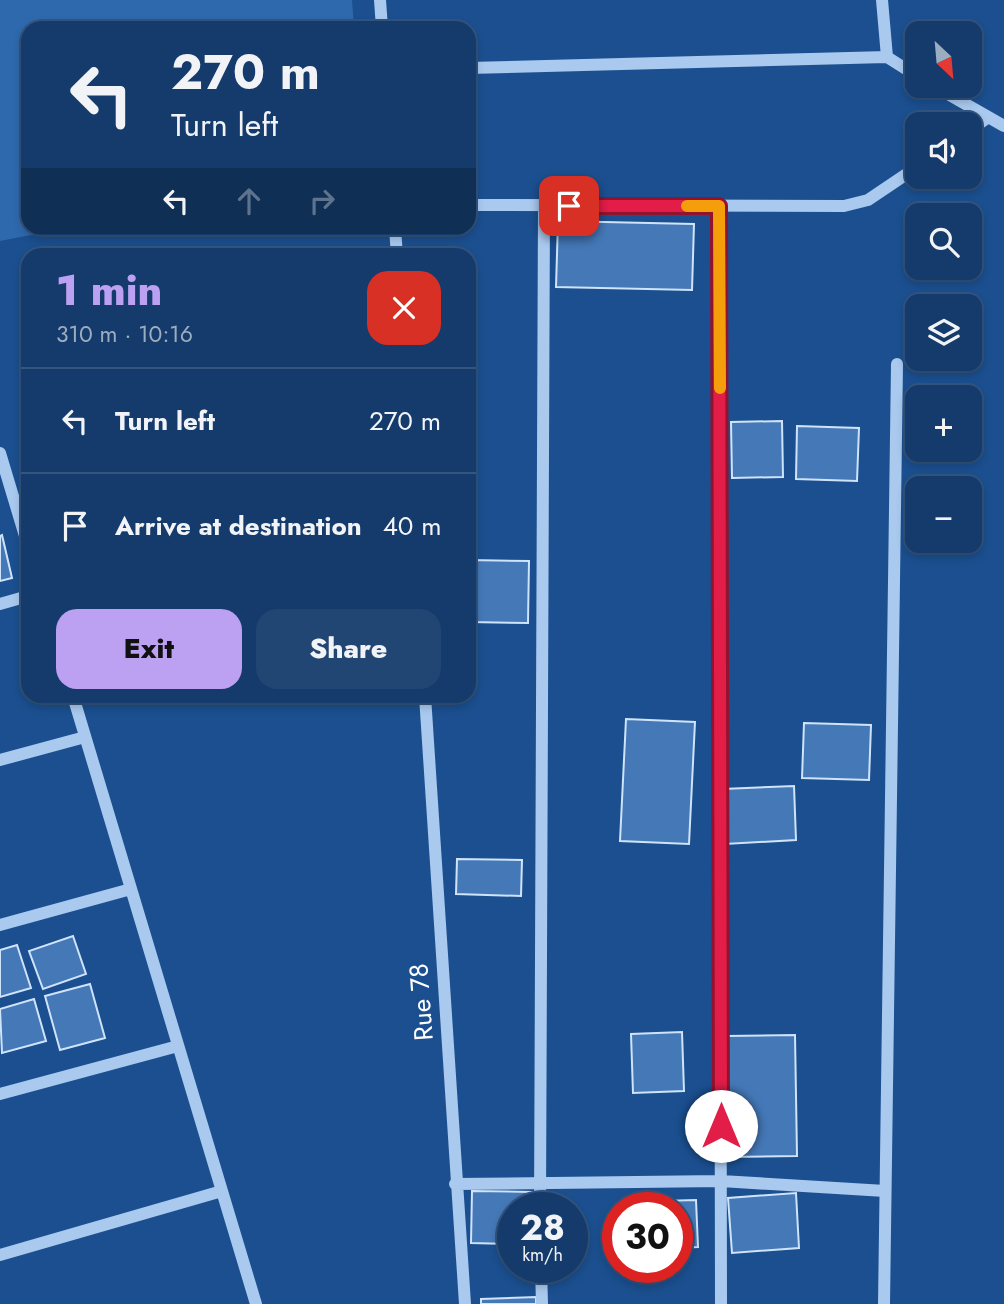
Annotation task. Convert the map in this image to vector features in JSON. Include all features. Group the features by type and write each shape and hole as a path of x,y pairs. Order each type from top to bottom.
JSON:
{"street":[{"path":"380,0 382,21"},
{"path":"882,0 887,57"},
{"path":"476,68 887,57 905,68"},
{"path":"954,98 1004,126"},
{"path":"982,122 988,118"},
{"path":"476,205 844,206 868,200 905,175"},
{"path":"540,1192 544,206"},
{"path":"719,206 721,1304"},
{"path":"884,1304 897,364"},
{"path":"0,453 3,471 21,525"},
{"path":"0,604 21,598"},
{"path":"75,703 256,1304"},
{"name":"Rue 78","path":"425,703 465,1304"},
{"path":"0,760 85,737"},
{"path":"0,925 131,889"},
{"path":"0,1094 178,1045"},
{"path":"456,1184 721,1181 886,1191"},
{"path":"0,1255 222,1191"},
{"path":"541,1283 542,1304"}],"shaded area":[{"path":"0,0 352,0 354,21 21,21 21,235 31,235 0,241"}],"building":[{"path":"558,221 694,224 692,290 556,287"},
{"path":"782,421 783,477 732,478 731,422"},
{"path":"797,426 859,428 857,481 796,479"},
{"path":"2,535 12,578 0,581 0,536"},
{"path":"476,560 529,561 528,623 476,622"},
{"path":"626,719 695,722 689,844 620,841"},
{"path":"804,723 871,725 869,780 802,778"},
{"path":"794,786 796,840 725,844 723,789"},
{"path":"457,859 522,860 521,896 456,894"},
{"path":"73,936 86,974 43,989 29,951"},
{"path":"17,945 31,988 0,997 0,950"},
{"path":"90,984 105,1038 60,1050 45,996"},
{"path":"34,999 46,1041 2,1053 0,1009"},
{"path":"682,1032 684,1091 633,1093 631,1034"},
{"path":"795,1035 797,1156 728,1157 726,1036"},
{"path":"472,1191 533,1192 497,1192 497,1244 471,1243"},
{"path":"796,1193 799,1248 732,1253 728,1198"},
{"path":"693,1200 696,1200 698,1247 693,1247"},
{"path":"536,1297 536,1304 481,1304 481,1299"}],"slow traffic":[{"path":"687,206 719,206 720,388"}],"route":[{"path":"569,206 719,206 721,1126"}]}
